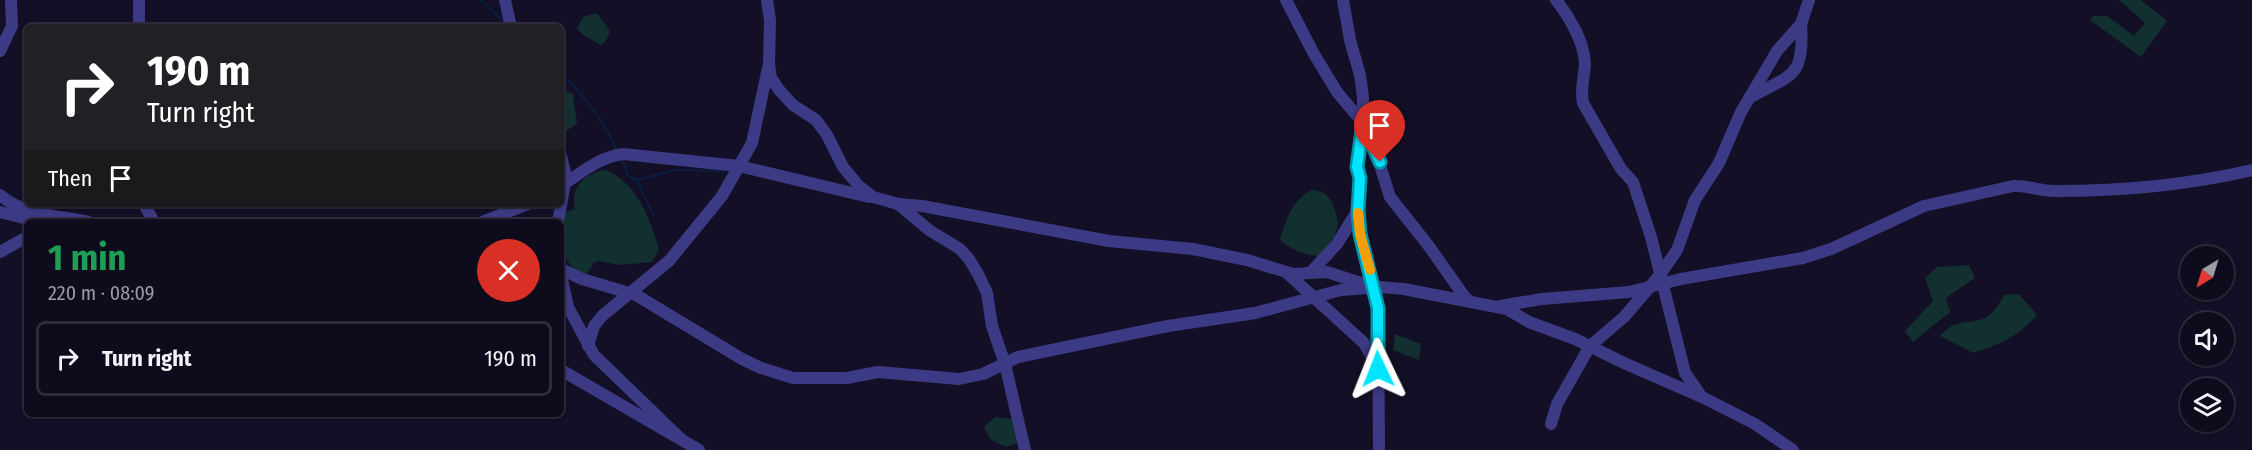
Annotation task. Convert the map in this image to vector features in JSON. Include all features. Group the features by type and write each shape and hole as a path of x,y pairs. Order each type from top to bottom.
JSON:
{"street":[{"path":"0,51 12,26 12,0"},
{"path":"139,0 139,24"},
{"path":"506,0 510,24"},
{"path":"767,0 770,20 771,78 793,105 816,120 827,135 843,167 859,186 873,197"},
{"path":"1286,0 1337,92 1363,123 1380,162 1390,197 1470,302"},
{"path":"1343,0 1350,40 1360,75 1363,123 1357,167 1360,178 1358,210 1360,234 1375,288 1378,308 1379,450"},
{"path":"1556,0 1577,36 1584,54 1581,92 1583,103 1621,169 1633,182 1651,237 1685,373 1691,385 1704,398"},
{"path":"1748,99 1782,83 1792,73 1802,57 1801,24 1809,0"},
{"path":"1660,280 1677,250 1695,200 1719,163 1748,99 1777,51 1801,24"},
{"path":"588,346 594,326 669,261 722,196 752,143 769,64"},
{"path":"564,183 599,160 623,154 739,166 898,204 922,206 1109,241 1193,249 1247,260 1286,272 1338,274 1375,288"},
{"path":"1496,307 1542,299 1629,292 1647,288 1660,280 1803,258 1860,237 1924,206 2013,186 2026,185 2050,191 2120,189 2216,179 2252,170"},
{"path":"2,203 26,219"},
{"path":"2,203 74,219"},
{"path":"898,204 929,230 960,249 969,259 987,293 992,326 1005,364 1025,450"},
{"path":"490,219 520,207"},
{"path":"1310,273 1337,244 1358,210"},
{"path":"0,252 24,239"},
{"path":"564,270 582,279 630,293 667,312 742,359 761,368 793,378 847,378 878,372 958,379 983,374 1018,357 1168,326 1255,312 1341,290 1404,289 1514,312 1541,328 1590,345 1624,363 1704,398 1755,424 1793,450"},
{"path":"1286,272 1364,343 1378,369"},
{"path":"564,288 568,307 588,346 610,373 682,440"},
{"path":"1551,424 1557,404 1590,345 1624,317 1647,288"},
{"path":"564,372 699,450"}],"green space":[{"path":"2119,0 2141,0 2167,21 2141,57 2090,20 2093,16 2107,16 2134,36 2145,23"},
{"path":"597,13 610,31 606,41 601,45 583,35 577,28 583,17"},
{"path":"564,90 573,94 577,124 564,132"},
{"path":"606,170 617,176 634,193 641,204 652,227 659,250 652,262 620,265 599,261 594,263 586,275 571,266 567,260 564,249 564,213 575,209 575,194 581,182"},
{"path":"1312,190 1323,192 1336,213 1336,232 1322,256 1299,252 1280,239 1295,204"},
{"path":"1969,265 1975,278 1946,298 1950,312 1913,342 1905,331 1933,301 1925,278 1937,267"},
{"path":"2019,294 2037,315 2008,339 1973,353 1940,336 1957,324 1989,315 1997,308 2004,295"},
{"path":"1395,334 1421,344 1419,360 1393,350"},
{"path":"995,417 1012,419 1017,443 1006,447 990,439 984,427"}],"waterway":[{"path":"481,0 505,23"},
{"path":"564,77 593,110 618,152"},
{"path":"622,159 628,176 637,180 676,170 723,171"},
{"path":"637,180 653,215"}],"slow traffic":[{"path":"1358,213 1360,234 1370,270"}],"route":[{"path":"1378,369 1378,308 1375,288 1360,234 1358,210 1360,178 1357,167 1363,123 1380,162"}]}
